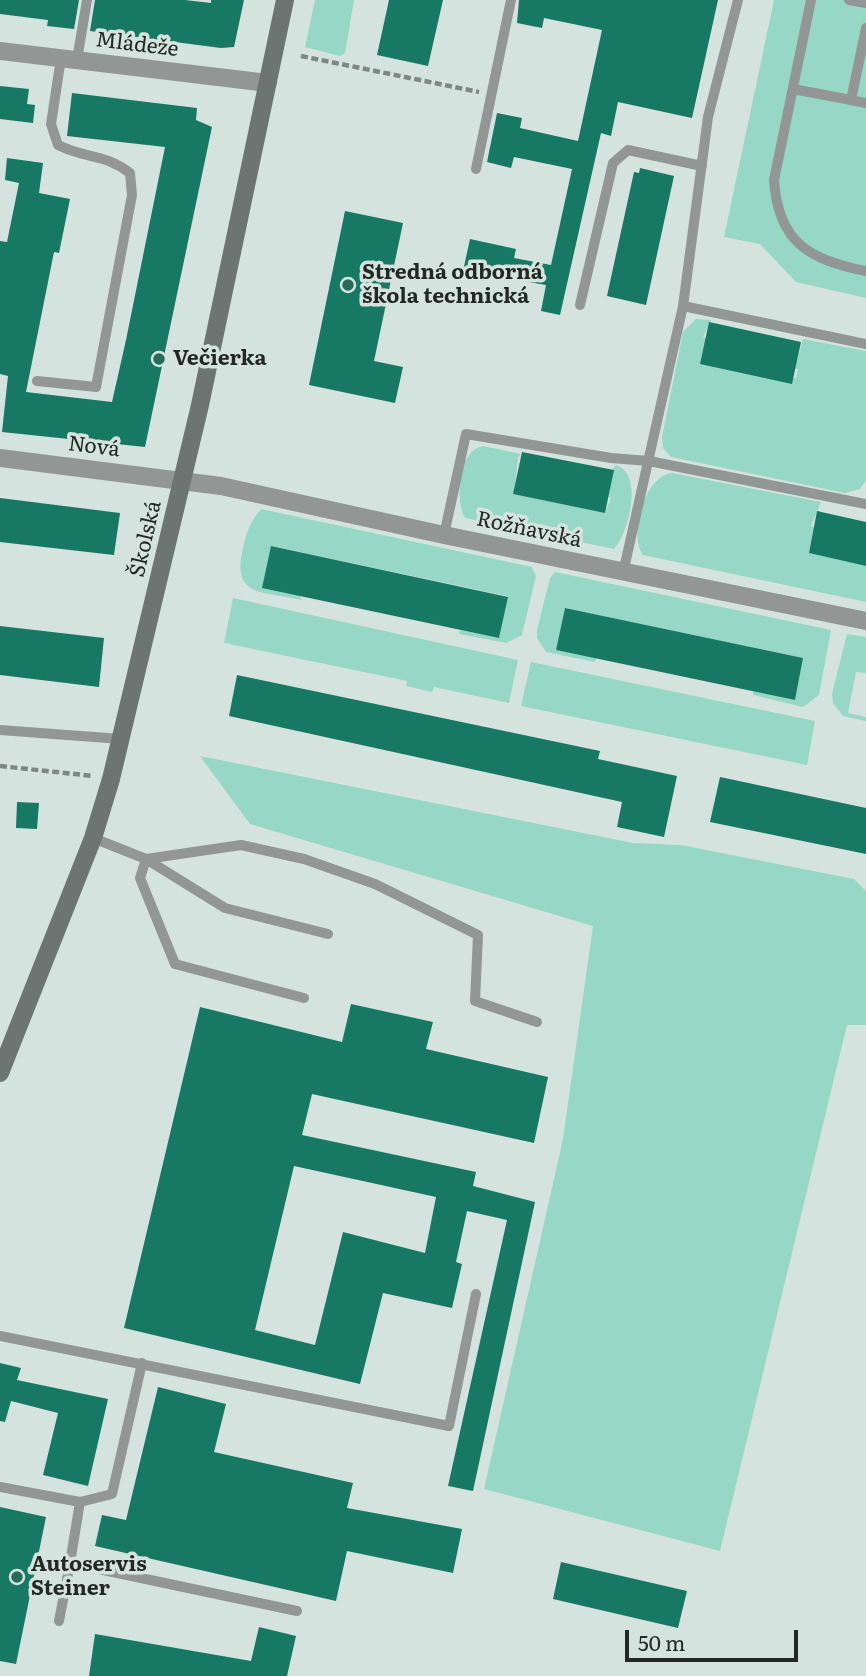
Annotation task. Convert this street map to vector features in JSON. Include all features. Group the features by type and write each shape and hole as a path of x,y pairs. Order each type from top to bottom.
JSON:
{"main road":[{"name":"Školská","path":"0,1073 93,838 111,779 183,481 285,0"}],"street":[{"name":"Mládeže","path":"0,51 268,83"},
{"name":"Nová","path":"0,458 183,481"},
{"name":"Rožňavská","path":"183,481 866,621"}],"lane":[{"path":"37,381 96,387 132,195 130,173 113,160 72,152 58,145 51,124 87,0"},
{"path":"476,169 511,0"},
{"path":"623,573 683,306 708,117 738,0"},
{"path":"811,0 774,180 776,204 784,225 810,254 866,271"},
{"path":"849,0 866,3"},
{"path":"851,100 866,29"},
{"path":"793,89 866,103"},
{"path":"580,305 613,163 628,150 702,166"},
{"path":"683,306 866,344"},
{"path":"444,535 466,435 611,458 649,461 866,504"},
{"path":"0,730 121,739"},
{"path":"93,838 146,859 225,908 328,934"},
{"path":"146,859 242,845 304,859 375,884 478,935 475,1001 537,1022"},
{"path":"146,859 140,878 175,964 304,998"},
{"path":"0,1336 449,1426 476,1294"},
{"path":"0,1487 80,1502 112,1494 142,1363"},
{"path":"59,1622 80,1502"},
{"path":"71,1563 297,1611"}],"path":[{"path":"301,56 492,94"},
{"path":"0,766 70,771 111,779"}],"green space":[{"path":"315,0 354,0 345,53 340,56 305,47"},
{"path":"774,0 866,0 866,298 796,282 760,244 724,237"},
{"path":"696,319 711,320 703,337 793,378 796,378 798,369 795,368 803,339 866,351 866,480 860,489 845,493 671,457 663,448 662,437 683,332"},
{"path":"483,446 521,454 518,458 514,494 605,513 611,498 612,470 616,465 625,471 632,491 629,518 620,541 614,549 465,518 460,500 461,477 468,456"},
{"path":"672,473 821,502 811,526 814,527 809,553 866,566 866,602 643,555 638,534 642,508 654,484"},
{"path":"261,509 532,567 536,576 522,635 506,643 459,634 460,630 499,638 507,596 272,546 302,600 253,589 246,584 240,564 248,532"},
{"path":"555,572 831,630 819,695 803,707 753,695 753,691 795,700 803,658 565,608 556,650 596,658 595,662 546,652 537,638 537,630 550,578"},
{"path":"233,598 518,660 509,703 434,687 432,692 406,686 407,681 224,643"},
{"path":"847,634 866,637 866,673 856,672 848,713 866,717 866,721 843,716 833,703 832,694"},
{"path":"531,662 815,721 807,765 521,706"},
{"path":"200,756 633,843 681,845 854,879 866,891 866,1025 847,1025 720,1551 484,1489 563,1139 593,926 250,824"}],"building":[{"path":"0,0 79,0 74,29 47,26 48,20 0,14"},
{"path":"95,0 185,0 211,3 211,0 244,0 234,47 221,48 90,31"},
{"path":"389,0 443,0 428,66 377,55"},
{"path":"519,0 718,0 692,118 618,102 611,136 601,133 560,315 541,311 546,285 463,271 470,239 516,249 514,258 551,265 572,169 514,157 511,168 487,162 497,113 522,118 520,128 578,141 602,30 544,18 542,28 517,23"},
{"path":"0,86 29,89 27,104 35,105 33,123 0,119"},
{"path":"72,93 197,108 196,120 212,127 145,447 2,432 8,376 0,374 0,241 7,242 19,183 5,180 7,158 43,163 39,193 70,199 59,253 54,252 26,392 112,402 126,340 165,147 67,136"},
{"path":"640,168 674,176 646,305 607,296 634,172 639,173"},
{"path":"345,211 403,223 374,361 403,367 395,403 309,385"},
{"path":"709,322 801,342 792,384 700,364"},
{"path":"522,452 614,470 605,513 513,494"},
{"path":"0,498 120,513 114,555 0,542"},
{"path":"817,511 866,522 866,566 809,553"},
{"path":"271,546 508,597 499,638 262,588"},
{"path":"565,608 803,658 795,700 556,650"},
{"path":"0,626 104,638 99,687 0,675"},
{"path":"237,675 600,751 598,759 677,776 664,837 617,827 622,802 229,716"},
{"path":"720,777 866,808 866,854 710,822"},
{"path":"17,802 39,803 37,829 16,828"},
{"path":"351,1004 433,1022 426,1049 548,1077 534,1143 312,1094 302,1135 476,1172 473,1186 535,1202 473,1491 448,1486 507,1220 467,1211 456,1262 462,1264 452,1308 383,1293 360,1384 124,1328 200,1007 342,1042","holes":["294,1166 436,1197 425,1253 343,1232 315,1345 255,1330"]},
{"path":"0,1363 21,1368 17,1380 108,1399 88,1486 43,1475 58,1413 11,1401 5,1422 0,1421"},
{"path":"158,1387 226,1404 214,1452 353,1483 347,1508 462,1529 453,1573 347,1551 336,1601 95,1546 102,1515 126,1520"},
{"name":"Autoservis Steiner","path":"0,1507 46,1517 16,1664 0,1661"},
{"path":"561,1562 687,1591 678,1628 553,1599"},
{"path":"259,1627 296,1636 287,1676 89,1676 95,1634 251,1661"}],"place":[{"name":"Stredná odborná škola technická","path":"348,285"},
{"name":"Večierka","path":"159,359"},
{"name":"Autoservis Steiner","path":"17,1577"}]}
